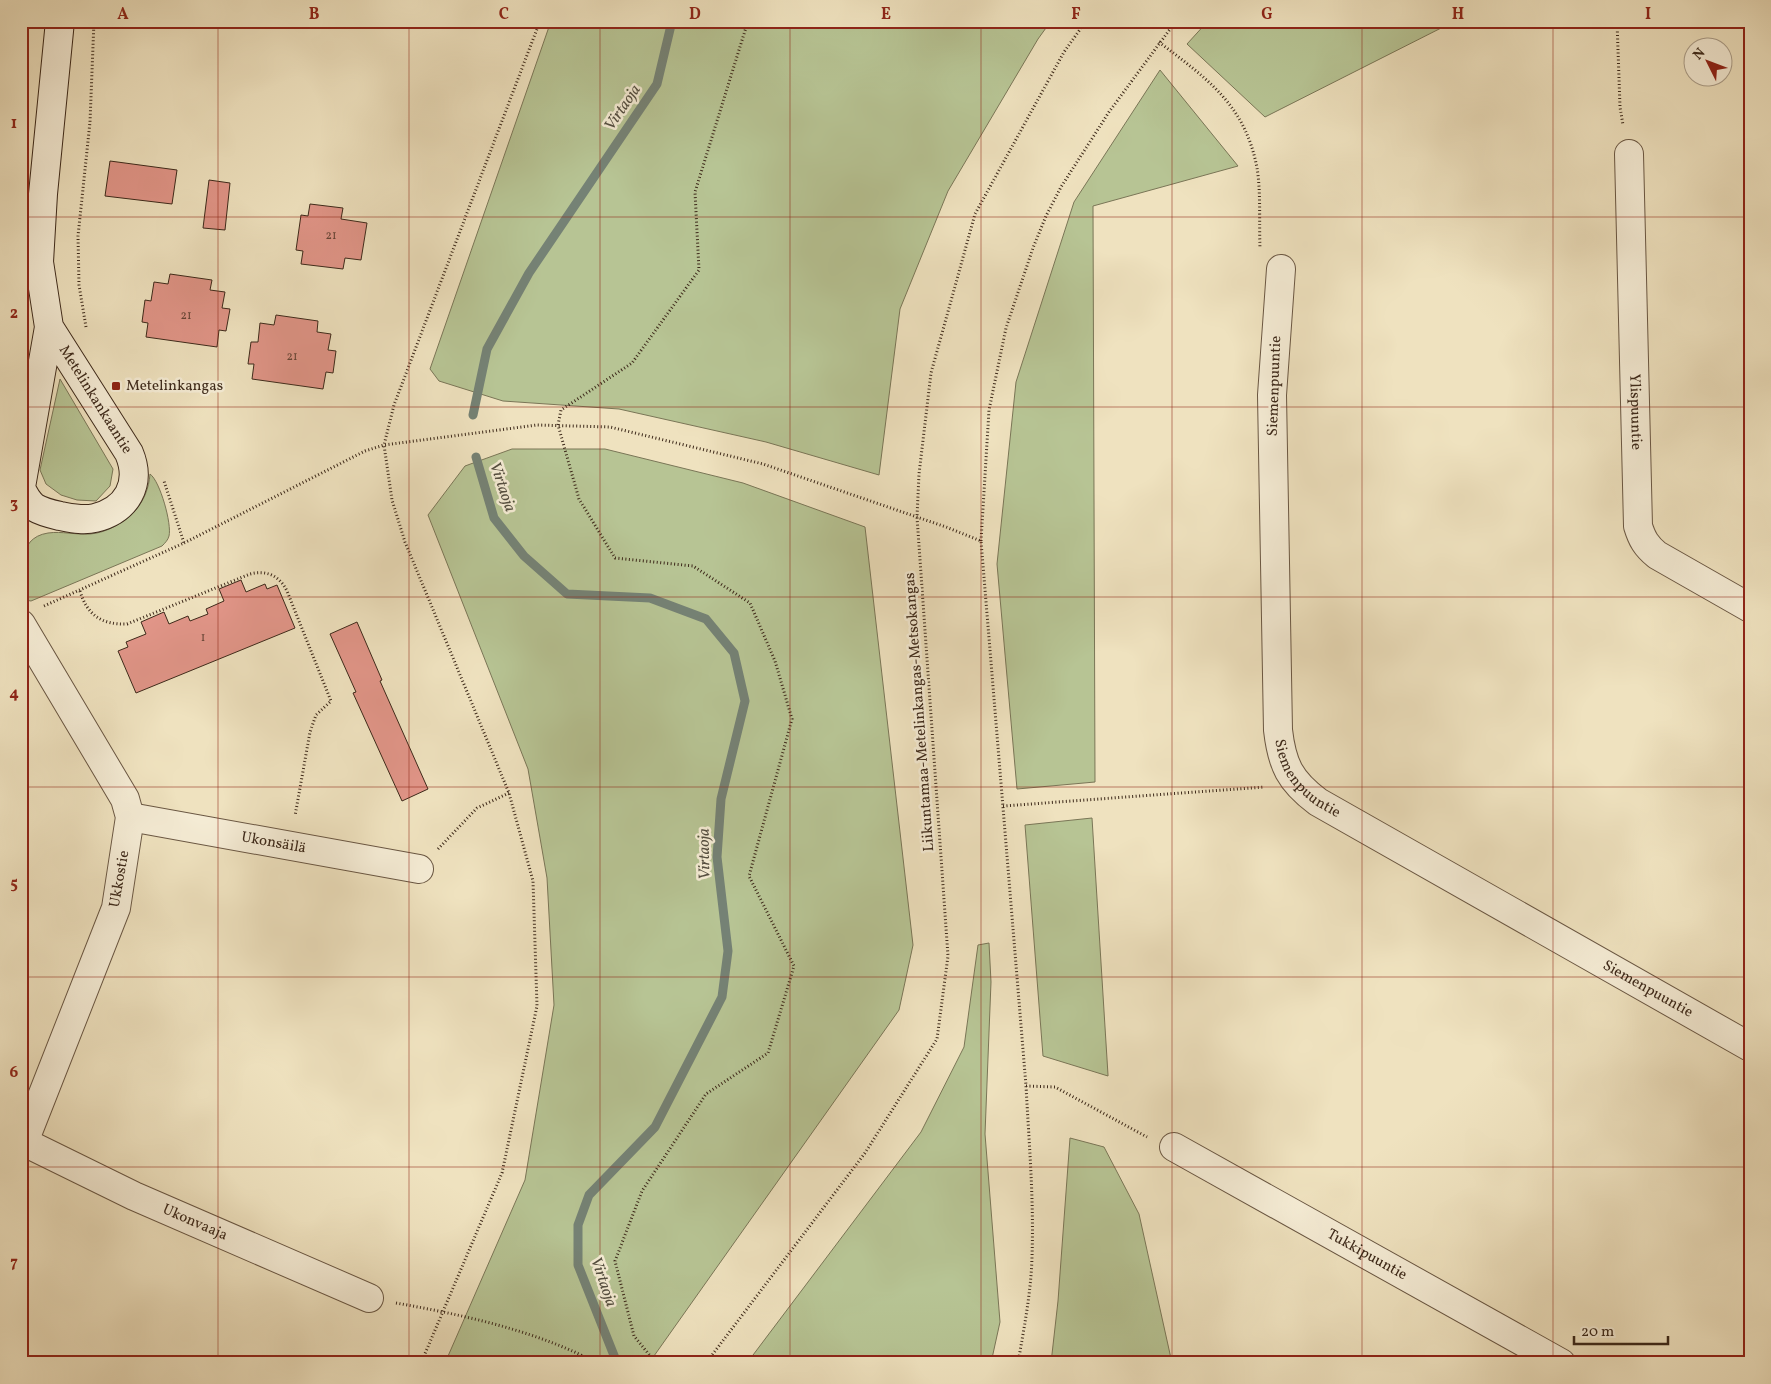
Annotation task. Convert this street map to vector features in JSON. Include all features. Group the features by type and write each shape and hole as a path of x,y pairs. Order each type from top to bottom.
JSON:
{"street":[{"name":"Metelinkankaantie","path":"49,327 21,487 26,498 44,512 78,519 94,518 112,512 126,500 133,488 134,464 129,453 49,327 30,260 43,194 60,21"},
{"name":"Ylispuuntie","path":"1628,154 1638,526 1642,539 1648,548 1657,555 1750,608"},
{"name":"Siemenpuuntie","path":"1281,269 1272,395 1278,720 1280,750 1284,764 1292,778 1302,790 1318,802 1750,1047"},
{"name":"Ukkostie","path":"21,624 125,799 130,817 116,908 23,1143"},
{"name":"Ukonsäilä","path":"130,817 419,869"},
{"name":"Ukonvaaja","path":"23,1143 134,1196 368,1298"},
{"name":"Tukkipuuntie","path":"1174,1147 1561,1363"}],"path":[{"path":"421,1363 502,1173 537,1006 533,881 509,793 405,542 392,500 384,445 394,405 540,21"},
{"path":"656,1363 634,1336 615,1261 642,1192 706,1094 768,1053 794,966 749,876 792,719 775,661 750,603 693,566 615,558 579,499 558,425 561,410 632,363 699,270 695,192 748,21"},
{"name":"Liikuntamaa-Metelinkangas-Metsokangas","path":"706,1363 865,1153 937,1040 948,956 917,517 919,474 932,373 975,214 1064,52 1086,21"},
{"path":"1018,1363 1027,1310 1032,1258 1031,1173 1026,1086 981,541 989,410 1006,328 1046,216 1061,187 1108,112 1176,21"},
{"path":"1617,21 1620,107 1628,154"},
{"path":"1160,42 1209,81 1229,102 1241,121 1251,142 1257,170 1260,252 1281,269"},
{"path":"184,543 365,451 384,445 537,425 610,427 763,464 981,541"},
{"path":"80,591 86,606 97,617 106,622 127,624 250,574 260,572 270,574 283,584 331,701 316,715 310,732 289,846"},
{"path":"1003,806 1265,787 1292,778"},
{"path":"419,869 477,808 509,793"},
{"path":"1026,1086 1056,1087 1151,1140 1174,1147"},
{"path":"368,1298 444,1311 552,1341 581,1355 582,1363"}],"green space":[{"path":"551,21 1051,21 1038,39 948,191 900,309 879,475 766,442 619,409 503,401 439,381 430,369"},
{"path":"1208,21 1455,21 1265,117 1187,44"},
{"path":"1160,70 1238,166 1093,206 1095,782 1017,789 997,564 1016,382 1074,202"},
{"path":"60,379 113,469 110,486 96,501 77,500 61,495 46,484 40,470"},
{"path":"512,449 605,449 743,483 865,527 913,945 899,1010 649,1363 445,1363 525,1180 554,1005 547,878 528,769 428,515 465,466"},
{"path":"150,474 158,485 169,522 169,536 163,545 31,601 25,600 22,570 25,550 30,542 37,536 48,533 90,534 114,527 130,516 141,503 147,489"},
{"path":"1092,818 1108,1076 1043,1056 1025,825"},
{"path":"989,943 991,982 985,1134 1000,1322 991,1363 747,1363 921,1132 964,1047 978,945"},
{"path":"1070,1138 1104,1147 1139,1214 1172,1363 1051,1363 1058,1301"}],"building":[{"path":"110,161 177,170 172,204 105,196"},
{"path":"209,180 230,183 225,230 203,228"},
{"path":"310,204 343,208 341,219 367,223 361,260 345,258 343,269 301,264 303,251 296,250 301,215 308,216"},
{"path":"170,274 212,280 210,290 225,292 222,308 230,309 226,331 219,330 217,347 146,337 148,323 142,322 145,300 151,301 154,282 168,284"},
{"path":"276,315 318,321 317,332 331,334 328,350 336,351 333,373 326,372 323,389 252,379 254,364 248,364 251,342 258,342 260,323 274,325"},
{"path":"241,580 246,592 265,584 267,589 277,585 295,628 136,693 118,651 128,647 126,642 146,634 141,622 164,612 169,624 188,616 190,621 208,614 206,609 224,601 219,589"},
{"path":"357,622 382,680 380,681 428,789 402,801 353,693 356,692 330,634"}],"waterway":[{"name":"Virtaoja","path":"473,415 487,349 529,273 657,84 672,21"},
{"name":"Virtaoja","path":"476,457 494,518 524,556 567,594 650,598 706,619 734,653 745,701 721,799 717,857 728,951 722,997 655,1127 589,1195 578,1225 578,1265 617,1363"}],"place":[{"name":"Metelinkangas","path":"116,386"}]}
